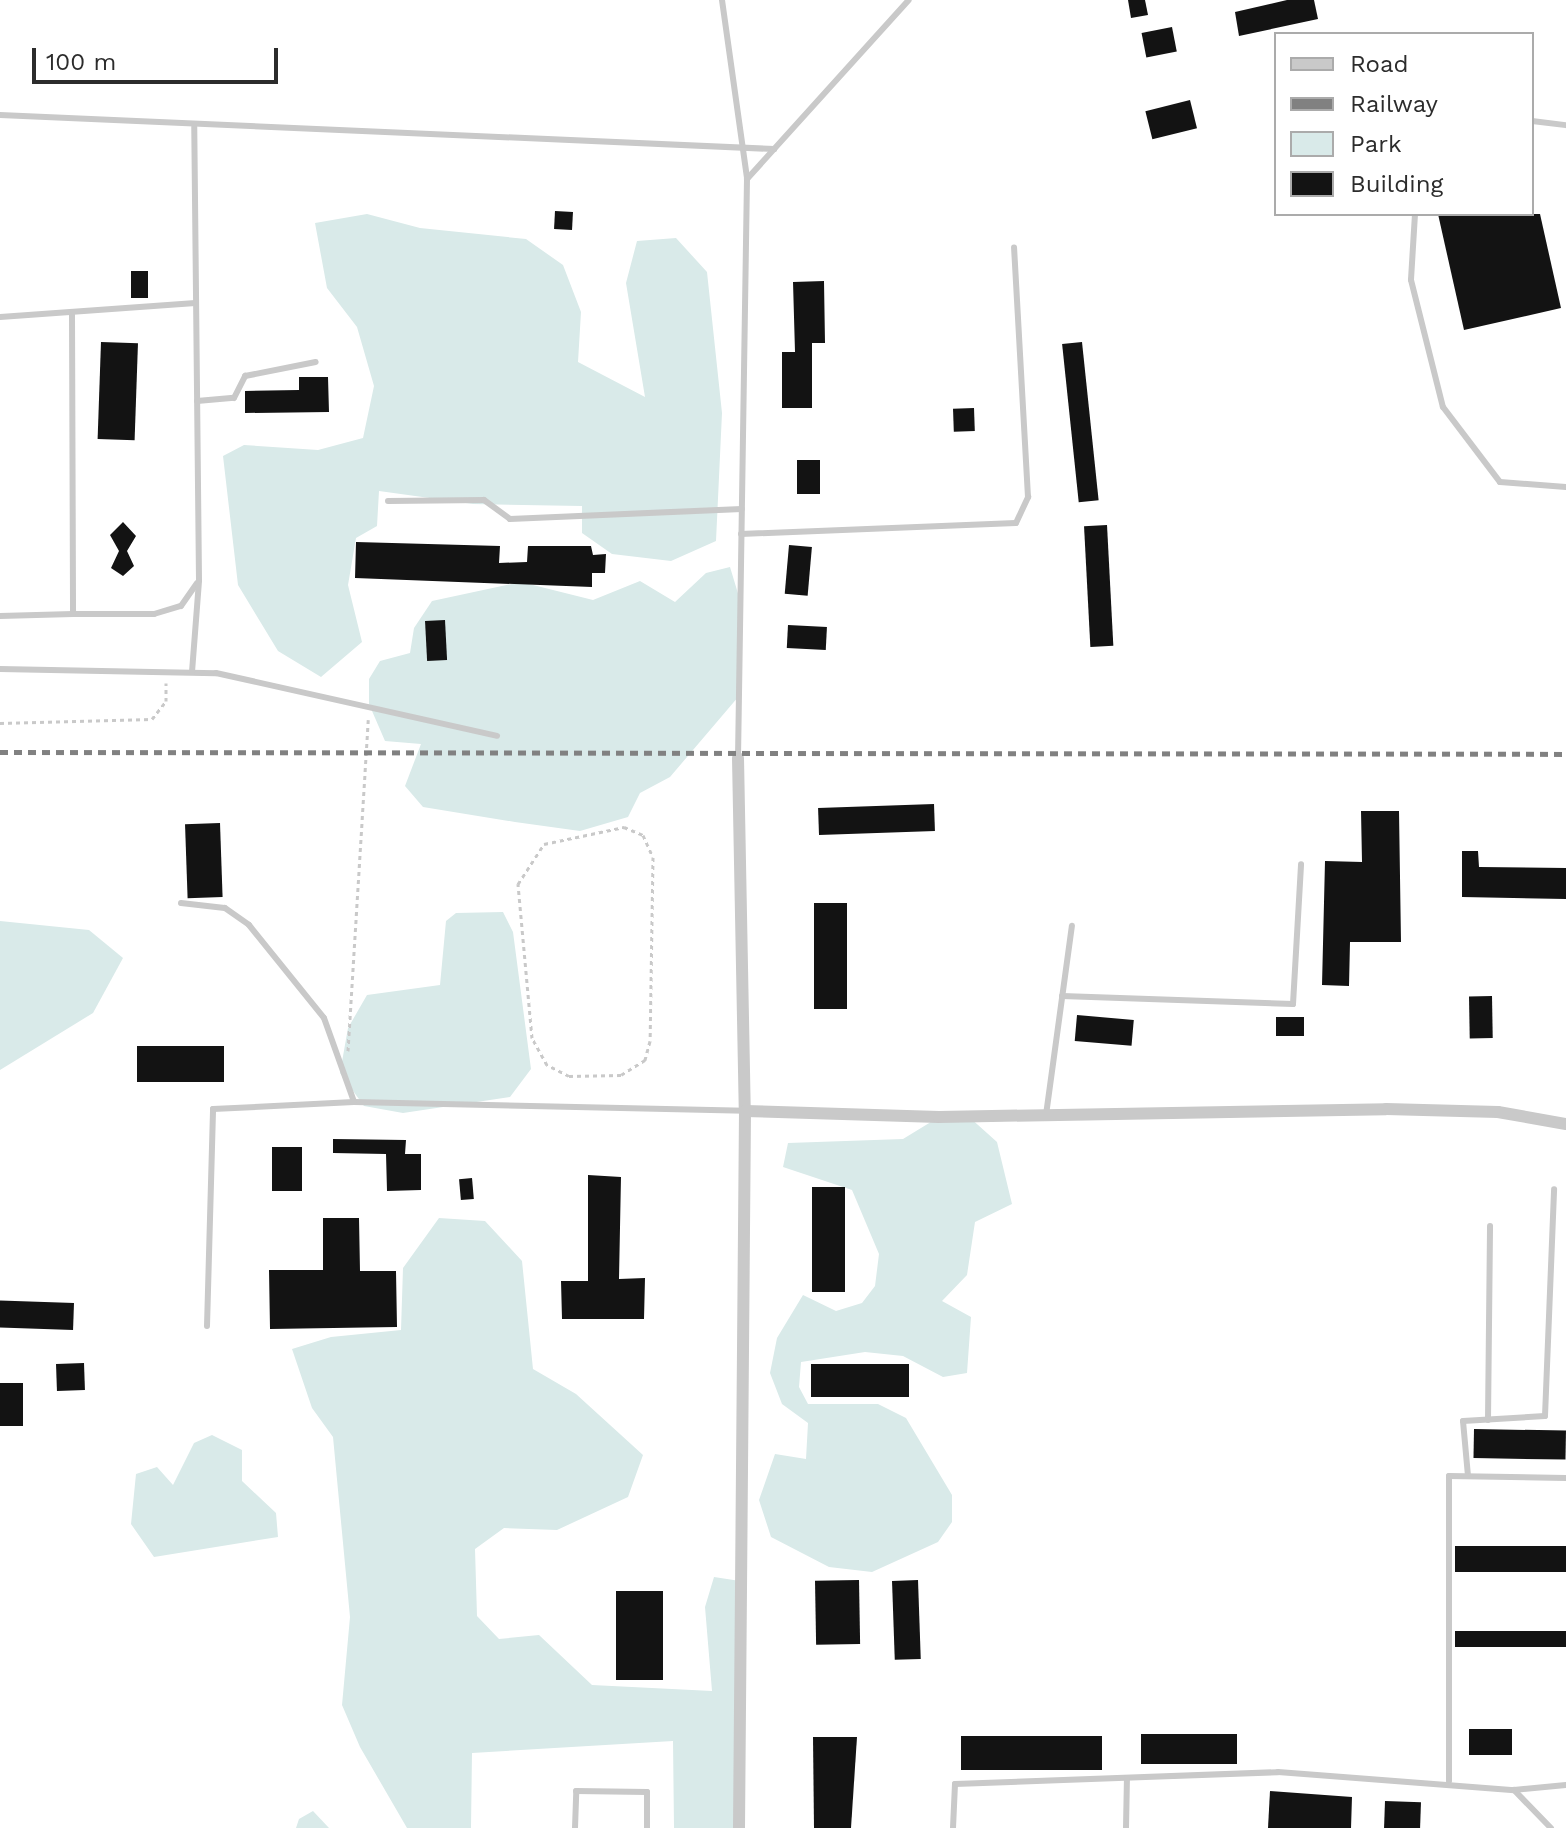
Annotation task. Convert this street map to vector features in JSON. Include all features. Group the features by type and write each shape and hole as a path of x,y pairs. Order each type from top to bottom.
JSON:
{"street":[{"path":"738,758 745,1111 739,1828"},
{"path":"745,1111 1046,1115 1386,1109 1498,1112 1566,1124"}],"lane":[{"path":"722,0 747,179 738,758"},
{"path":"747,179 909,0"},
{"path":"0,115 194,127 774,149"},
{"path":"1534,121 1566,125"},
{"path":"192,672 199,580 194,127"},
{"path":"1415,216 1411,280 1443,407 1500,482 1566,487"},
{"path":"741,534 1016,523 1028,497 1014,247"},
{"path":"0,317 72,315 196,303"},
{"path":"72,315 73,614"},
{"path":"197,401 234,398 245,376 316,362"},
{"path":"388,501 484,500 510,519 742,509"},
{"path":"0,616 154,614 181,606 199,580"},
{"path":"0,669 192,672 369,704 497,736"},
{"path":"1062,996 1293,1004 1301,864"},
{"path":"181,903 225,908 249,925 324,1018 346,1069 354,1102"},
{"path":"1046,1115 1072,926"},
{"path":"207,1326 213,1109 354,1102 745,1111"},
{"path":"1468,1476 1463,1421 1545,1416 1554,1189"},
{"path":"1488,1420 1490,1226"},
{"path":"1449,1781 1449,1476 1566,1478"},
{"path":"953,1828 955,1784 1278,1772 1449,1781 1514,1790 1566,1785"},
{"path":"1126,1828 1127,1778"},
{"path":"1514,1790 1551,1828"},
{"path":"575,1828 576,1791 647,1792 647,1828"}],"path":[{"path":"0,723 152,719 166,701 165,671"},
{"path":"346,1069 369,704"},
{"path":"624,827 643,835 653,857 645,1060 621,1075 569,1076 547,1065 532,1038 518,884 544,844 624,827"}],"green space":[{"path":"367,214 420,228 526,239 563,265 581,312 578,362 645,397 626,283 637,241 676,238 707,272 722,413 716,541 671,561 612,554 582,533 582,506 473,504 379,491 377,526 356,538 348,585 362,642 321,677 278,651 238,585 223,456 244,445 318,450 363,438 374,386 357,327 327,288 315,223"},
{"path":"730,567 740,600 739,696 670,777 640,793 628,817 580,831 515,822 423,807 405,786 421,744 385,741 369,704 369,679 380,661 410,653 414,628 432,601 521,582 593,600 640,581 675,602 706,573"},
{"path":"503,912 513,932 531,1069 510,1097 403,1113 364,1106 340,1073 348,1028 367,995 440,985 446,921 456,913"},
{"path":"0,921 89,930 123,958 93,1013 0,1070"},
{"path":"968,1116 997,1142 1012,1204 975,1222 967,1275 942,1301 971,1317 967,1373 943,1377 903,1356 865,1352 801,1362 799,1387 808,1404 878,1404 906,1418 952,1495 952,1522 938,1542 872,1572 829,1567 771,1537 759,1500 775,1454 806,1459 808,1423 782,1404 770,1373 777,1338 803,1295 836,1311 862,1303 875,1286 879,1254 852,1190 783,1167 788,1143 903,1139 939,1117"},
{"path":"439,1218 485,1221 522,1261 533,1369 576,1394 643,1455 628,1497 557,1530 504,1528 475,1549 477,1616 499,1639 539,1635 592,1685 712,1691 705,1607 714,1577 740,1581 736,1828 674,1828 673,1741 472,1753 471,1828 407,1828 360,1747 342,1705 350,1617 333,1437 312,1408 292,1349 331,1337 401,1330 403,1268"},
{"path":"212,1435 242,1450 242,1481 276,1513 278,1537 154,1557 131,1524 136,1474 157,1467 173,1485 194,1443"},
{"path":"313,1811 329,1828 296,1828 299,1819"}],"building":[{"path":"1128,0 1145,0 1148,15 1131,18"},
{"path":"1287,0 1314,0 1318,19 1239,36 1235,12"},
{"path":"1172,27 1177,52 1146,57 1142,33"},
{"path":"1190,100 1197,128 1152,139 1145,111"},
{"path":"555,211 573,212 572,230 554,229"},
{"path":"1540,214 1561,308 1464,330 1438,216"},
{"path":"131,271 148,271 148,298 131,298"},
{"path":"824,281 825,343 812,343 812,408 782,408 782,352 795,352 793,282"},
{"path":"101,342 138,343 135,440 98,439"},
{"path":"1082,342 1099,500 1079,502 1062,344"},
{"path":"299,377 328,377 329,412 245,413 245,391 299,390"},
{"path":"974,408 975,431 954,432 953,409"},
{"path":"797,460 820,460 820,494 797,494"},
{"path":"123,522 136,536 127,551 134,566 123,576 111,568 119,551 110,535"},
{"path":"1107,525 1113,646 1090,647 1084,526"},
{"path":"356,542 500,546 499,563 527,562 528,546 591,546 593,555 606,554 605,573 592,573 592,587 355,578"},
{"path":"789,545 812,547 808,596 785,594"},
{"path":"445,620 447,660 427,661 425,621"},
{"path":"788,625 827,627 826,650 787,648"},
{"path":"934,804 935,831 819,835 818,808"},
{"path":"1361,811 1399,811 1401,942 1350,942 1349,986 1322,985 1325,861 1362,862"},
{"path":"220,823 223,897 188,898 185,824"},
{"path":"1462,851 1478,851 1479,867 1566,868 1566,899 1462,897"},
{"path":"814,903 847,903 847,1009 814,1009"},
{"path":"1469,996 1492,996 1493,1038 1470,1038"},
{"path":"1077,1015 1134,1020 1132,1046 1075,1041"},
{"path":"1276,1017 1304,1017 1304,1036 1276,1036"},
{"path":"137,1046 224,1046 224,1082 137,1082"},
{"path":"333,1139 406,1140 405,1154 421,1154 421,1190 387,1191 386,1154 333,1153"},
{"path":"272,1147 302,1147 302,1191 272,1191"},
{"path":"588,1175 621,1177 619,1279 645,1278 644,1319 562,1319 561,1281 588,1281"},
{"path":"472,1178 474,1199 461,1200 459,1179"},
{"path":"812,1187 845,1187 845,1292 812,1292"},
{"path":"323,1218 359,1218 360,1271 396,1271 397,1327 270,1329 269,1270 323,1270"},
{"path":"0,1300 74,1303 73,1330 0,1327"},
{"path":"84,1363 85,1390 57,1391 56,1364"},
{"path":"811,1364 909,1364 909,1397 811,1397"},
{"path":"0,1383 23,1383 23,1426 0,1426"},
{"path":"1474,1429 1566,1431 1565,1460 1473,1458"},
{"path":"1455,1546 1566,1546 1566,1572 1455,1572"},
{"path":"859,1580 860,1644 816,1645 815,1581"},
{"path":"918,1580 921,1659 895,1660 892,1581"},
{"path":"616,1591 663,1591 663,1680 616,1680"},
{"path":"1455,1631 1566,1631 1566,1647 1455,1647"},
{"path":"1469,1729 1512,1729 1512,1755 1469,1755"},
{"path":"1141,1734 1237,1734 1237,1764 1141,1764"},
{"path":"961,1736 1102,1736 1102,1770 961,1770"},
{"path":"813,1737 857,1737 851,1828 814,1828"},
{"path":"1270,1791 1352,1797 1351,1828 1268,1828"},
{"path":"1385,1801 1421,1802 1420,1828 1384,1828"}],"railway":[{"path":"0,752 1566,754"}]}
